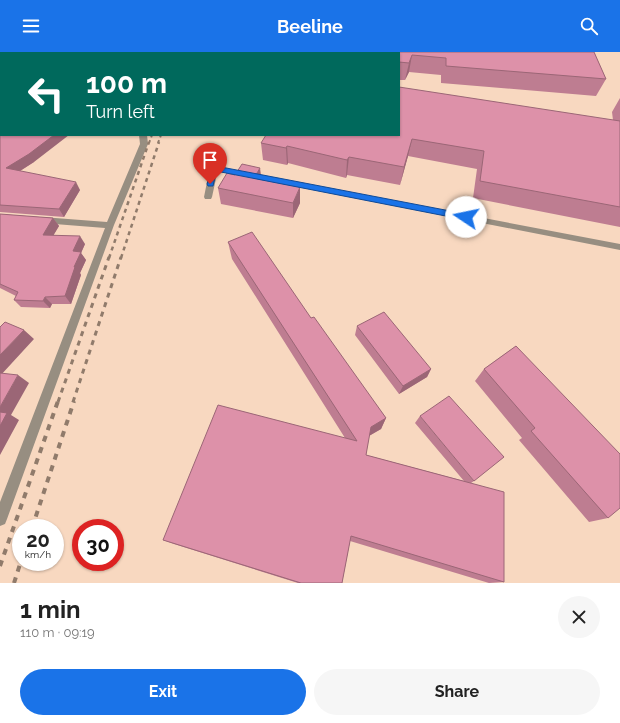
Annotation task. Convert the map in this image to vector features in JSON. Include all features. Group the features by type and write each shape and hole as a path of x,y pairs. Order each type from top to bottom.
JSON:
{"street":[{"path":"0,519 110,225 144,144 143,136"},
{"path":"208,197 213,172 221,170 620,247"},
{"path":"31,219 110,225"}],"building":[{"path":"400,52 594,52 606,79 446,66 446,58 412,55 409,63 400,62"},
{"path":"400,87 620,121 620,207 480,181 484,151 412,139 404,167 349,157 347,160 287,146 286,148 261,143 265,136 400,136"},
{"path":"0,136 53,136 29,154 6,168 76,182 59,209 0,205"},
{"path":"242,164 260,168 254,178 300,187 293,203 218,188 227,173 235,175"},
{"path":"0,214 53,218 43,235 80,236 73,251 81,252 74,267 65,296 45,297 43,301 14,300 18,292 0,284"},
{"path":"252,232 311,318 314,317 386,418 371,427 366,455 504,492 504,582 351,536 342,583 301,583 163,540 218,405 357,441 228,242"},
{"path":"384,312 431,369 403,386 357,326"},
{"path":"5,322 24,330 0,355 0,327"},
{"path":"516,346 620,454 620,508 608,518 531,431 535,428 484,369"},
{"path":"0,373 18,375 0,407"},
{"path":"449,396 504,457 474,481 420,416"},
{"path":"0,412 7,413 0,426"}],"railway":[{"path":"149,143 152,136"},
{"path":"158,143 161,136"},
{"path":"109,258 149,142"},
{"path":"121,258 159,142"},
{"path":"58,402 109,257"},
{"path":"73,402 121,257"},
{"path":"0,566 58,401"},
{"path":"35,519 74,401"},
{"path":"14,583 18,571"}],"route":[{"path":"210,184 213,172 215,170 221,170 466,217"}]}
